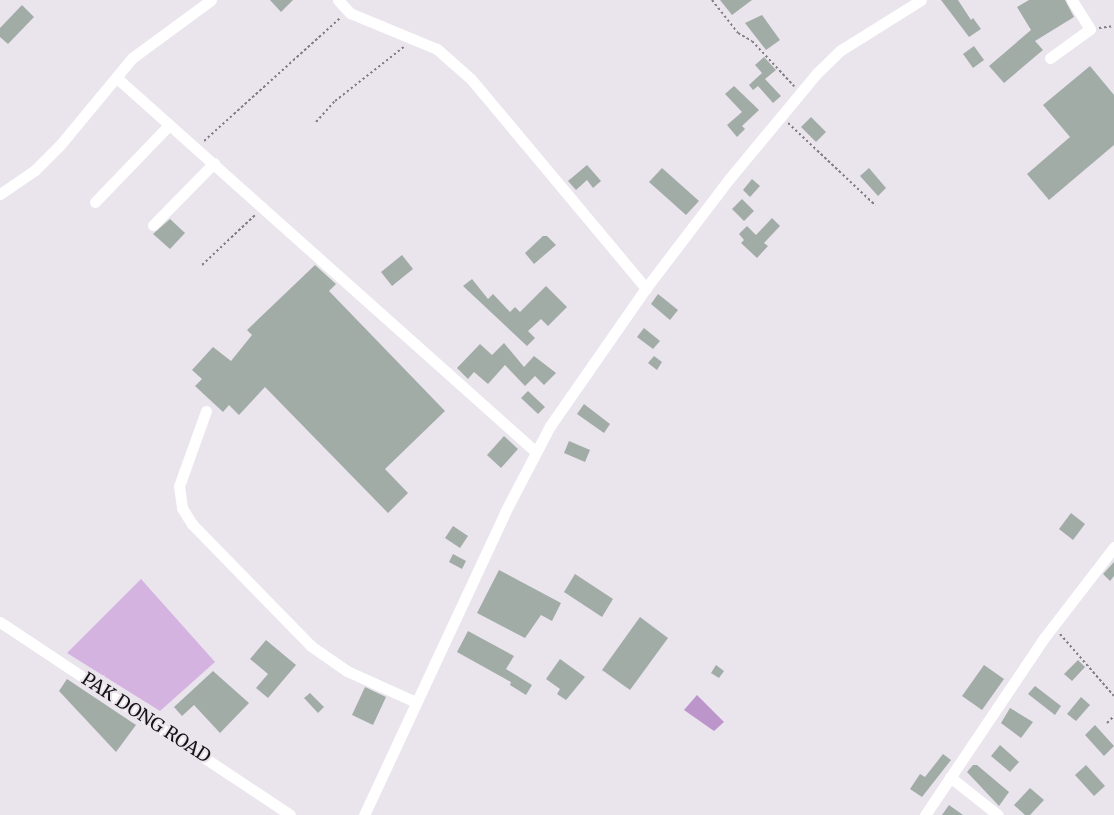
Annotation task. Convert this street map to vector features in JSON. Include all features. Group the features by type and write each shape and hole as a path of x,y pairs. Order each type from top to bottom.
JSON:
{"street":[{"path":"0,194 35,170 118,78 132,58 149,43 211,0"},
{"path":"338,0 350,13 437,49 471,79 646,288"},
{"path":"364,815 536,452 646,288 782,116 842,50 921,0"},
{"path":"1050,58 1090,29 1072,0"},
{"path":"118,78 536,452"},
{"path":"95,202 170,125"},
{"path":"152,225 214,163"},
{"path":"206,411 178,486 182,508 192,524 311,646 347,671 416,702"},
{"path":"925,815 1053,626 1114,547"},
{"name":"PAK DONG ROAD","path":"0,622 290,815"},
{"path":"950,777 998,815"}],"path":[{"path":"712,0 738,33 752,41 801,93"},
{"path":"197,148 339,18 350,13"},
{"path":"1090,29 1114,26"},
{"path":"316,122 335,102 414,40"},
{"path":"782,116 876,205"},
{"path":"202,264 264,208"},
{"path":"1053,626 1114,696"},
{"path":"1107,723 1114,716"}],"shaded area":[{"path":"141,579 215,662 160,711 67,653"},
{"path":"697,695 724,722 714,731 684,710"}],"building":[{"path":"270,0 293,0 281,12"},
{"path":"720,0 752,0 732,15"},
{"path":"941,0 958,0 971,20 973,18 981,29 969,37"},
{"path":"1029,0 1065,0 1074,17 1035,41 1043,50 1004,83 989,66 1031,30 1017,7"},
{"path":"22,5 34,17 8,44 0,37 0,28"},
{"path":"762,15 780,40 766,50 745,23"},
{"path":"974,46 984,60 973,68 963,54"},
{"path":"764,57 776,70 765,79 781,96 773,103 758,86 753,90 749,85 762,73 755,65"},
{"path":"1090,66 1114,95 1114,145 1049,200 1027,174 1070,137 1043,105"},
{"path":"734,86 759,110 742,126 745,129 737,137 727,125 742,112 725,94"},
{"path":"811,117 826,132 816,142 801,127"},
{"path":"587,165 601,181 593,188 587,180 576,190 568,181"},
{"path":"662,168 699,201 686,215 649,182"},
{"path":"869,168 886,188 878,196 860,176"},
{"path":"752,179 760,186 750,197 743,190"},
{"path":"742,199 754,211 744,221 732,209"},
{"path":"772,218 780,226 764,243 768,246 757,258 741,243 744,240 739,234 747,226 756,235"},
{"path":"170,219 185,233 170,249 153,234"},
{"path":"543,236 547,236 556,245 534,264 525,253"},
{"path":"402,255 413,269 392,286 381,272"},
{"path":"315,265 336,284 329,291 445,411 385,469 408,493 388,513 265,387 239,415 229,405 223,412 195,386 202,379 192,370 213,347 231,361 252,335 247,330"},
{"path":"472,279 488,299 493,294 510,312 515,307 520,312 546,286 567,307 548,326 541,319 528,331 535,338 527,346 463,286"},
{"path":"658,294 678,310 670,320 651,304"},
{"path":"644,328 660,341 653,349 637,337"},
{"path":"504,343 524,367 534,356 556,373 544,385 535,376 525,386 505,365 488,384 474,372 468,379 457,368 480,344 492,355"},
{"path":"654,356 662,362 657,370 648,363"},
{"path":"528,391 545,407 538,414 521,398"},
{"path":"584,404 610,424 604,433 577,414"},
{"path":"504,436 518,449 501,468 487,455"},
{"path":"569,441 590,450 585,462 564,453"},
{"path":"1071,513 1085,524 1073,540 1059,529"},
{"path":"453,526 468,536 460,548 445,538"},
{"path":"453,554 466,561 462,569 449,562"},
{"path":"1114,562 1114,576 1110,581 1103,574"},
{"path":"499,570 561,603 552,621 541,615 525,638 477,613"},
{"path":"575,574 613,599 602,617 564,592"},
{"path":"640,617 668,638 630,690 602,670"},
{"path":"468,631 514,656 506,669 532,685 526,695 510,685 511,682 457,652"},
{"path":"266,640 296,665 268,698 256,688 268,674 250,659"},
{"path":"560,659 585,677 566,700 557,694 560,689 546,679"},
{"path":"1078,660 1085,667 1072,681 1064,674"},
{"path":"716,665 724,671 719,678 711,673"},
{"path":"984,665 1004,679 982,710 962,696"},
{"path":"213,671 249,703 220,733 194,705 182,716 174,707"},
{"path":"67,679 136,725 116,752 59,691"},
{"path":"1035,686 1061,706 1055,715 1028,694"},
{"path":"365,687 386,697 373,725 352,715"},
{"path":"310,693 324,707 318,713 304,698"},
{"path":"1081,697 1090,705 1076,721 1067,714"},
{"path":"1010,708 1033,722 1021,738 1001,723"},
{"path":"1095,725 1114,746 1104,756 1085,735"},
{"path":"1000,745 1019,762 1010,772 991,756"},
{"path":"943,754 951,760 922,797 910,789 920,774 925,777"},
{"path":"973,765 977,765 1009,792 999,806 967,772"},
{"path":"1086,765 1105,786 1094,796 1075,775"},
{"path":"1030,788 1044,800 1030,815 1025,815 1014,805"},
{"path":"949,805 963,815 942,815"}]}
